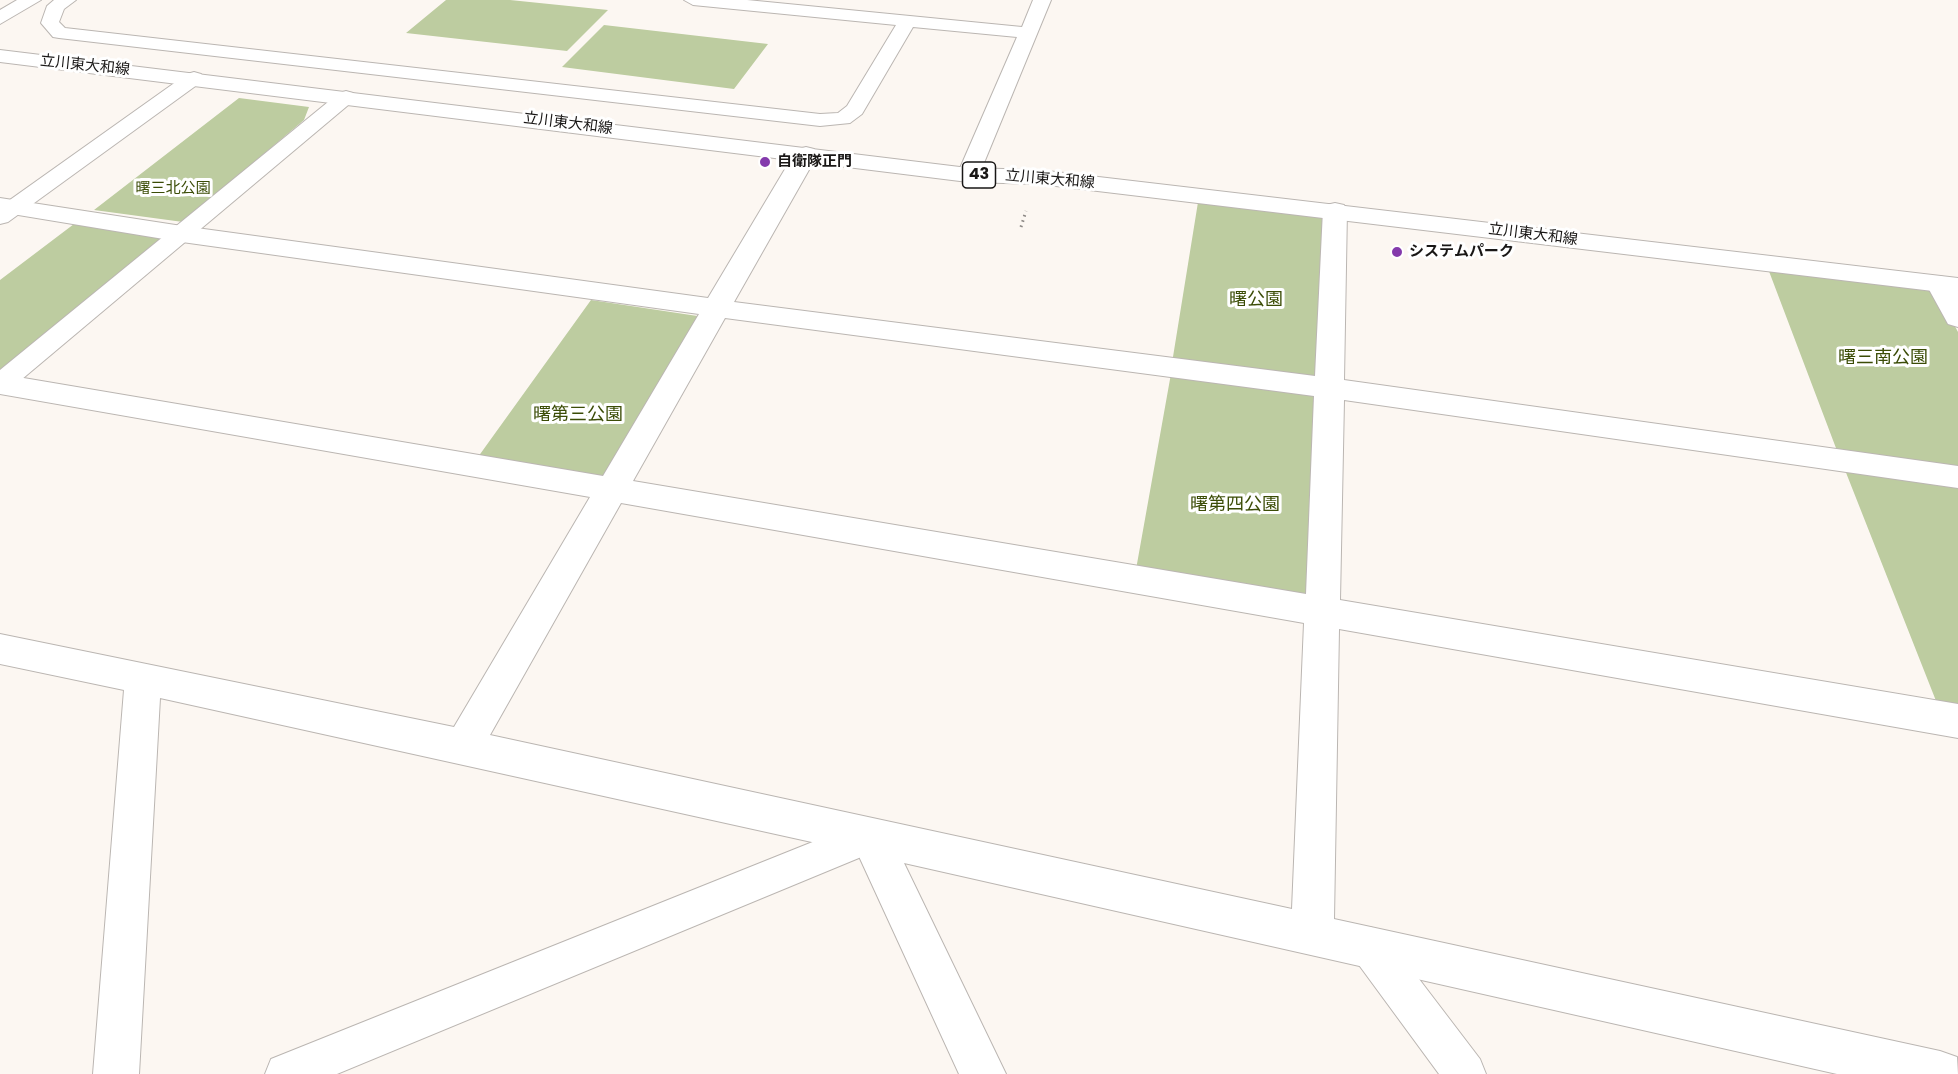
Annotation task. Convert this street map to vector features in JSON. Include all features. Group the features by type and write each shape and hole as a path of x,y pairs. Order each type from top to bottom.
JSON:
{"street":[{"path":"0,18 31,0"},
{"name":"立川東大和線","path":"0,56 194,78 968,175 1039,177 1335,210 1949,285"},
{"path":"463,746 806,154"},
{"path":"5,209 716,309 1329,388 1958,477"},
{"path":"1312,935 1335,210"},
{"path":"1949,285 1958,318"},
{"path":"0,384 1958,721"},
{"path":"0,649 143,677 463,746 1940,1074"},
{"path":"116,1074 143,677"},
{"path":"870,836 983,1074"}],"lane":[{"path":"67,0 56,6 50,23 59,33 820,120 843,119 855,110 908,21"},
{"path":"693,0 1028,33"},
{"path":"968,175 1042,0"},
{"path":"5,209 194,78"},
{"path":"0,384 346,97"},
{"path":"286,1074 870,836"},
{"path":"1370,947 1465,1074"}],"green space":[{"path":"446,0 510,0 608,10 567,51 406,33"},
{"path":"604,25 768,44 734,89 562,67"},
{"name":"曙三北公園","path":"239,98 309,107 304,120 183,222 94,210"},
{"name":"曙公園","path":"1199,196 1331,212 1324,384 1172,363"},
{"path":"74,224 170,238 0,372 0,280"},
{"name":"曙三南公園","path":"1767,266 1934,287 1958,332 1958,472 1839,456"},
{"name":"曙第三公園","path":"591,300 704,317 606,479 478,457"},
{"name":"曙第四公園","path":"1172,368 1323,390 1320,607 1135,575"},
{"path":"1843,465 1958,480 1958,714 1940,711"}],"place":[{"name":"自衛隊正門","path":"765,162"},
{"name":"システムパーク","path":"1397,252"}]}
